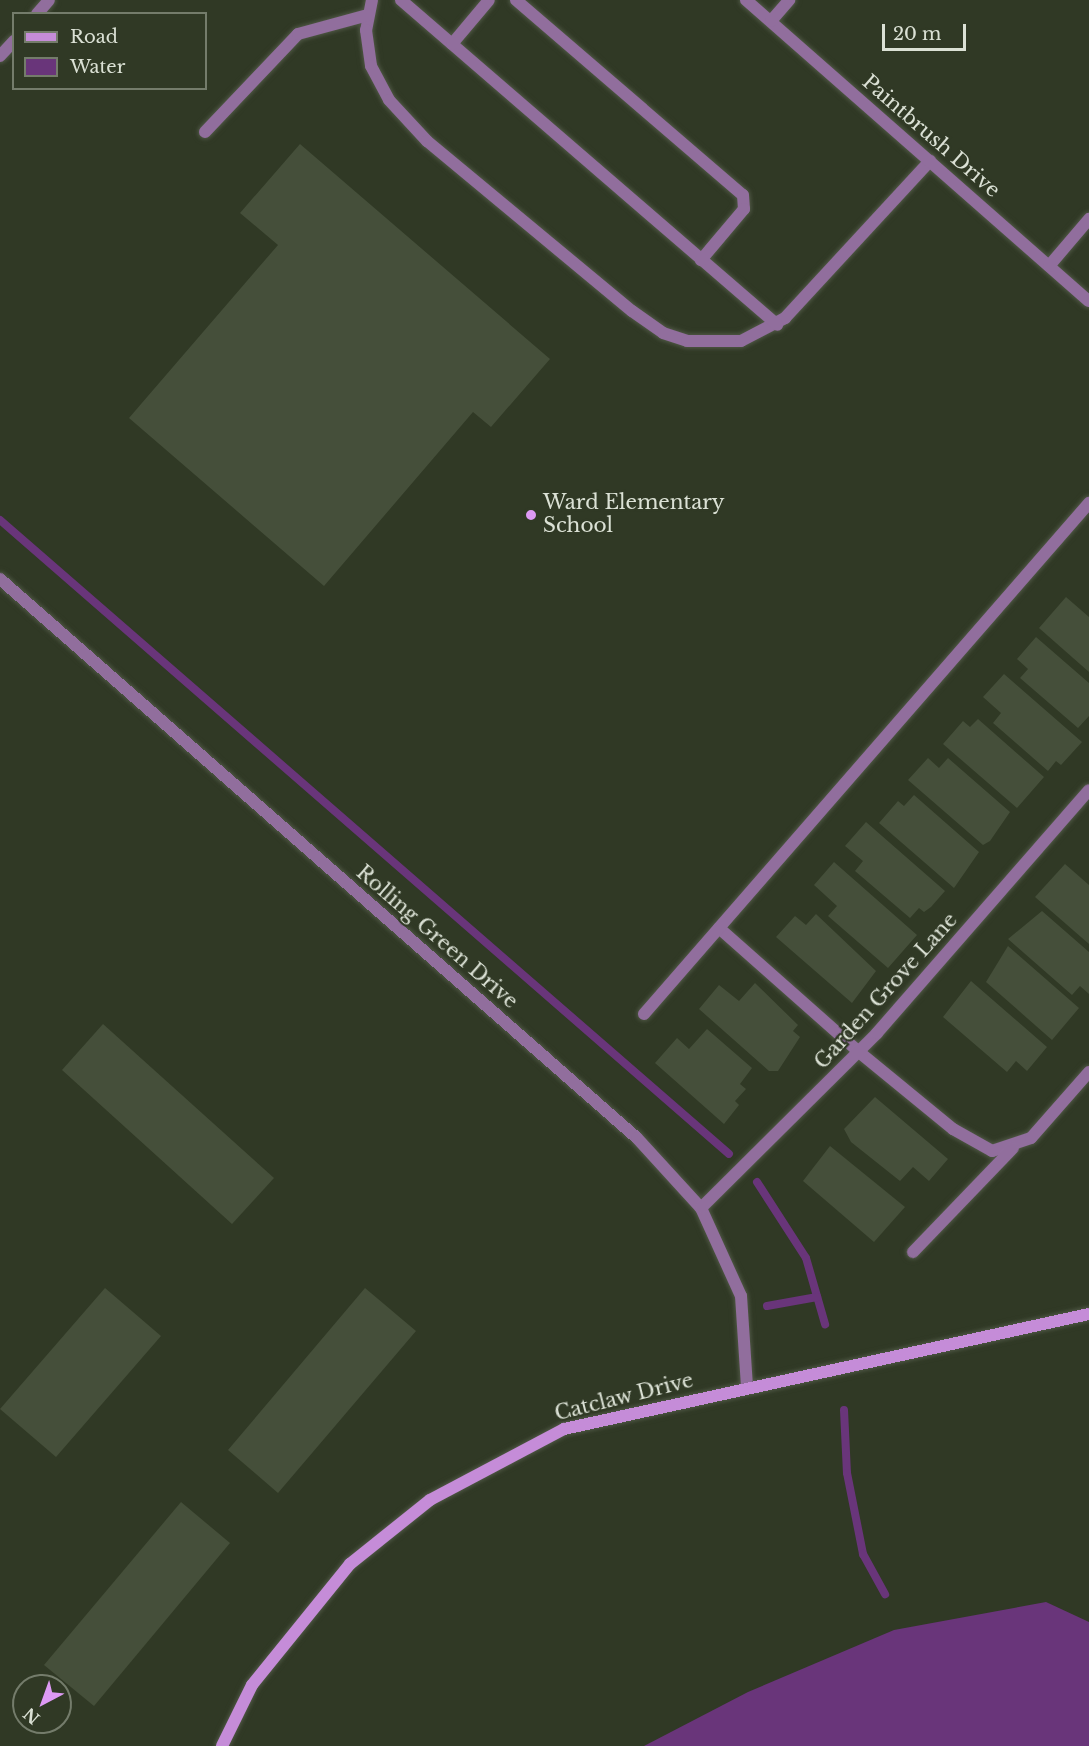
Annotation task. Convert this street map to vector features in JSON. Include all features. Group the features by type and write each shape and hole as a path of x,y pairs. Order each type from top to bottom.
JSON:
{"street":[{"path":"39,12 49,0"},
{"path":"372,0 368,15 372,66 389,100 427,141 632,311 663,333 710,345 741,341 777,325 930,161"},
{"path":"402,0 777,325"},
{"path":"452,44 489,0"},
{"path":"516,0 743,195 744,209 702,260"},
{"name":"Paintbrush Drive","path":"746,0 1089,301"},
{"path":"771,21 789,0"},
{"path":"205,132 298,34 368,15"},
{"path":"0,56 12,43"},
{"path":"1049,266 1089,219"},
{"path":"644,1014 1089,503"},
{"name":"Rolling Green Drive","path":"0,579 637,1138 701,1208 741,1296 747,1386"},
{"name":"Garden Grove Lane","path":"701,1208 859,1052 1089,790"},
{"path":"719,928 859,1052 953,1129 992,1150 1013,1148"},
{"path":"913,1252 1013,1148 1030,1138 1089,1072"},
{"name":"Catclaw Drive","path":"222,1746 252,1685 350,1564 430,1500 564,1429 747,1386 1089,1314"}],"water":[{"path":"1046,1602 1089,1622 1089,1746 644,1746 748,1692 894,1630"}],"building":[{"path":"300,144 550,359 491,427 473,412 324,586 129,418 278,245 240,213"},
{"path":"1066,597 1089,617 1089,672 1039,628"},
{"path":"1036,637 1089,683 1089,716 1078,728 1020,678 1028,669 1017,659"},
{"path":"1004,674 1082,742 1061,765 1056,761 1048,771 993,723 1001,713 983,697"},
{"path":"978,719 1044,777 1017,808 943,744 963,721 970,727"},
{"path":"928,758 939,768 948,758 1010,812 990,841 983,845 908,780"},
{"path":"914,795 979,852 954,888 879,823 898,801 904,806"},
{"path":"866,822 945,891 924,912 919,908 910,918 855,871 863,861 845,846"},
{"path":"834,862 917,935 888,968 828,916 837,906 814,885"},
{"path":"1065,864 1089,885 1089,944 1035,897"},
{"path":"1042,911 1089,952 1089,994 1080,986 1072,995 1008,939"},
{"path":"816,914 876,971 852,1003 776,937 795,916 806,925"},
{"path":"1008,946 1079,1008 1052,1040 986,982"},
{"path":"971,981 1047,1047 1027,1071 1016,1061 1007,1072 943,1017"},
{"path":"755,983 798,1025 793,1031 800,1037 778,1071 769,1071 699,1009 719,985 739,1001"},
{"path":"103,1024 274,1178 232,1224 62,1070"},
{"path":"707,1029 752,1068 740,1084 746,1089 735,1101 739,1105 724,1124 655,1063 677,1038 689,1049"},
{"path":"875,1097 948,1159 929,1181 913,1167 900,1181 851,1142 844,1129"},
{"path":"830,1146 905,1207 874,1242 803,1181"},
{"path":"105,1288 161,1336 56,1457 0,1409"},
{"path":"365,1288 416,1331 278,1493 228,1450"},
{"path":"181,1502 230,1543 94,1706 72,1688 72,1674 55,1674 44,1665"}],"waterway":[{"path":"0,520 729,1154"},
{"path":"757,1182 806,1258 825,1324"},
{"path":"767,1306 817,1297"},
{"path":"844,1410 847,1473 863,1554 885,1594"}],"place":[{"name":"Ward Elementary School","path":"531,515"}]}
